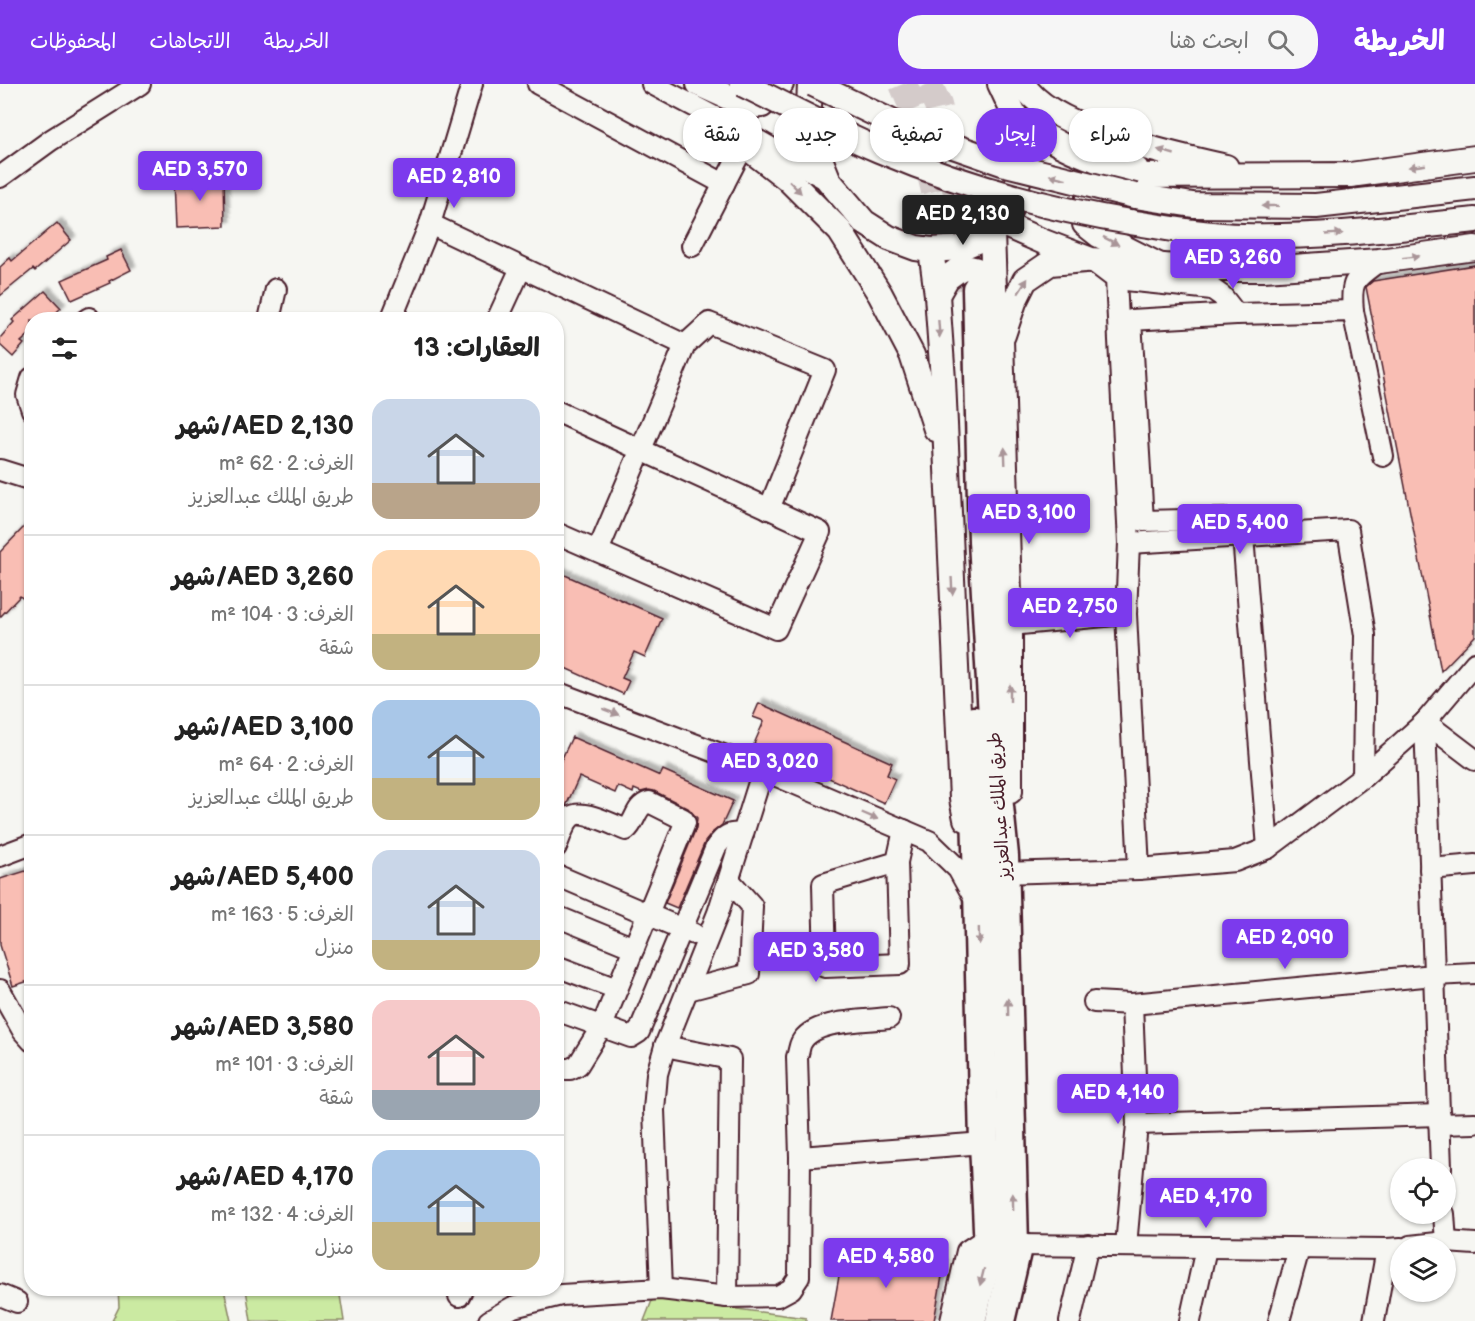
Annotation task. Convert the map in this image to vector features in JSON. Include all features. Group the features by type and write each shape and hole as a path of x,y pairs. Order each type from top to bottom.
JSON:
{"highway":[{"name":"طريق الملك عبدالعزيز","path":"967,291 976,767 995,867 1001,1241"},
{"name":"طريق الملك عبدالعزيز","path":"995,867 978,905 984,1143 1001,1241 1016,1252 1000,1321"},
{"name":"طريق الملك عبدالعزيز","path":"971,1321 989,1250 1001,1241"}],"main road":[{"path":"699,84 748,106 762,105 781,84"},
{"path":"742,84 878,150 942,175 991,191 1075,213 1193,233 1243,236 1335,234 1475,220"},
{"path":"1091,260 998,228 960,248 931,250 916,248 889,238 864,222 829,181 813,141 809,107 811,84 913,132 958,148 1002,163 1135,196 1193,205 1316,206 1475,188"},
{"path":"1000,84 1011,108"},
{"path":"1023,84 1046,108 1076,123 1173,154 1263,176"},
{"path":"1057,144 1079,155 1121,167 1182,176"},
{"path":"762,155 840,231 880,294 912,355 931,409 947,474"},
{"path":"1160,266 1099,235 1085,224 1088,197 1094,182 1124,176 1350,175 1475,158"},
{"path":"995,867 962,798 947,474 967,291 1013,203 1023,162"},
{"path":"995,867 1010,800 1010,625 1001,340 1014,302 1025,280 1050,263 1091,260 1200,269 1264,269 1379,261 1475,248"},
{"path":"931,250 967,291 1001,340"}],"street":[{"path":"0,177 51,140 140,84"},
{"path":"395,312 430,224 472,84"},
{"path":"538,84 724,184"},
{"path":"652,84 693,108"},
{"path":"762,147 829,181"},
{"path":"692,246 734,162"},
{"path":"430,224 685,345"},
{"path":"1091,260 1116,279 1212,289 1222,296 1236,314"},
{"path":"1379,261 1356,278 1351,290 1353,311 1383,456"},
{"path":"501,312 521,268"},
{"path":"1116,279 1129,543 1126,614 1139,869"},
{"path":"271,312 276,289"},
{"path":"1268,848 1242,536 1228,519 1143,521 1131,320 1353,311"},
{"path":"598,551 685,345 709,323 825,370 769,508"},
{"path":"564,415 820,532 776,630 564,536"},
{"path":"0,470 24,478"},
{"path":"1129,543 1348,530 1365,635 1363,777"},
{"path":"1010,625 1126,614"},
{"path":"995,867 1139,869 1236,861 1268,848 1363,777 1425,722 1475,663"},
{"path":"564,695 763,770 929,841 958,869 978,905"},
{"path":"1425,722 1475,760"},
{"path":"1425,722 1441,1158"},
{"path":"661,1288 654,1110 657,1074 665,1046 729,880 763,770"},
{"path":"564,829 569,818 574,814 582,813 626,830 631,826 639,808 649,802 682,819 685,823 684,831 602,1026 578,1065 570,1069 564,1069"},
{"path":"897,862 822,884 825,967 900,964 897,862 904,830"},
{"path":"564,1013 631,1037 639,1032 716,847 725,836 734,833 743,834"},
{"path":"0,856 24,847"},
{"path":"1430,869 1475,866"},
{"path":"564,878 707,940"},
{"path":"688,990 749,974 752,906 729,880"},
{"path":"564,919 634,948"},
{"path":"564,969 617,989"},
{"path":"1094,1002 1132,1004 1475,973"},
{"path":"0,990 24,1032"},
{"path":"1126,1246 1137,1124 1132,1004"},
{"path":"564,1295 661,1288 727,1297 778,1296 791,1289 799,1277 800,1157 797,1057 801,1043 808,1034 820,1026 889,1018"},
{"path":"665,1046 730,1059 727,1297"},
{"path":"1137,1124 1439,1119 1475,1124"},
{"path":"800,1157 984,1143"},
{"path":"951,1321 967,1251 1001,1241 1206,1248 1390,1248"},
{"path":"1456,1243 1475,1244"},
{"path":"1070,1321 1088,1245"},
{"path":"1190,1321 1206,1248"},
{"path":"1279,1321 1299,1249"},
{"path":"1374,1321 1390,1263"},
{"path":"489,1321 513,1307 557,1296"}],"green space":[{"path":"118,1296 226,1296 231,1321 112,1321 119,1307"},
{"path":"247,1296 340,1296 344,1321 251,1321"},
{"path":"653,1298 806,1318 806,1321 644,1321"}],"building":[{"path":"224,177 225,226 176,228 174,179"},
{"path":"57,223 71,240 35,271 33,269 0,296 0,267 10,258 12,261"},
{"path":"121,250 131,270 109,281 110,283 72,300 62,280 107,260 106,257"},
{"path":"1475,265 1475,636 1441,671 1366,287 1373,281"},
{"path":"45,291 61,308 57,312 24,312 24,339 21,342 24,344 13,357 0,345 0,338 14,322 12,320"},
{"path":"24,527 24,600 20,596 0,617 0,552"},
{"path":"564,575 662,618 645,657 634,652 622,678 629,681 623,694 564,668"},
{"path":"759,703 892,763 887,775 895,779 884,803 754,744 764,721 753,717"},
{"path":"572,737 660,776 663,770 733,801 722,825 705,842 677,908 665,903 696,828 697,818 688,808 654,791 641,792 634,789 633,793 618,786 615,793 579,777 564,808 564,754"},
{"path":"24,872 24,983 13,986 0,945 0,879"},
{"path":"844,1248 944,1265 934,1321 831,1321"}],"tunnel":[{"path":"903,84 917,117 959,290"},
{"path":"928,84 938,105 971,260"}]}
